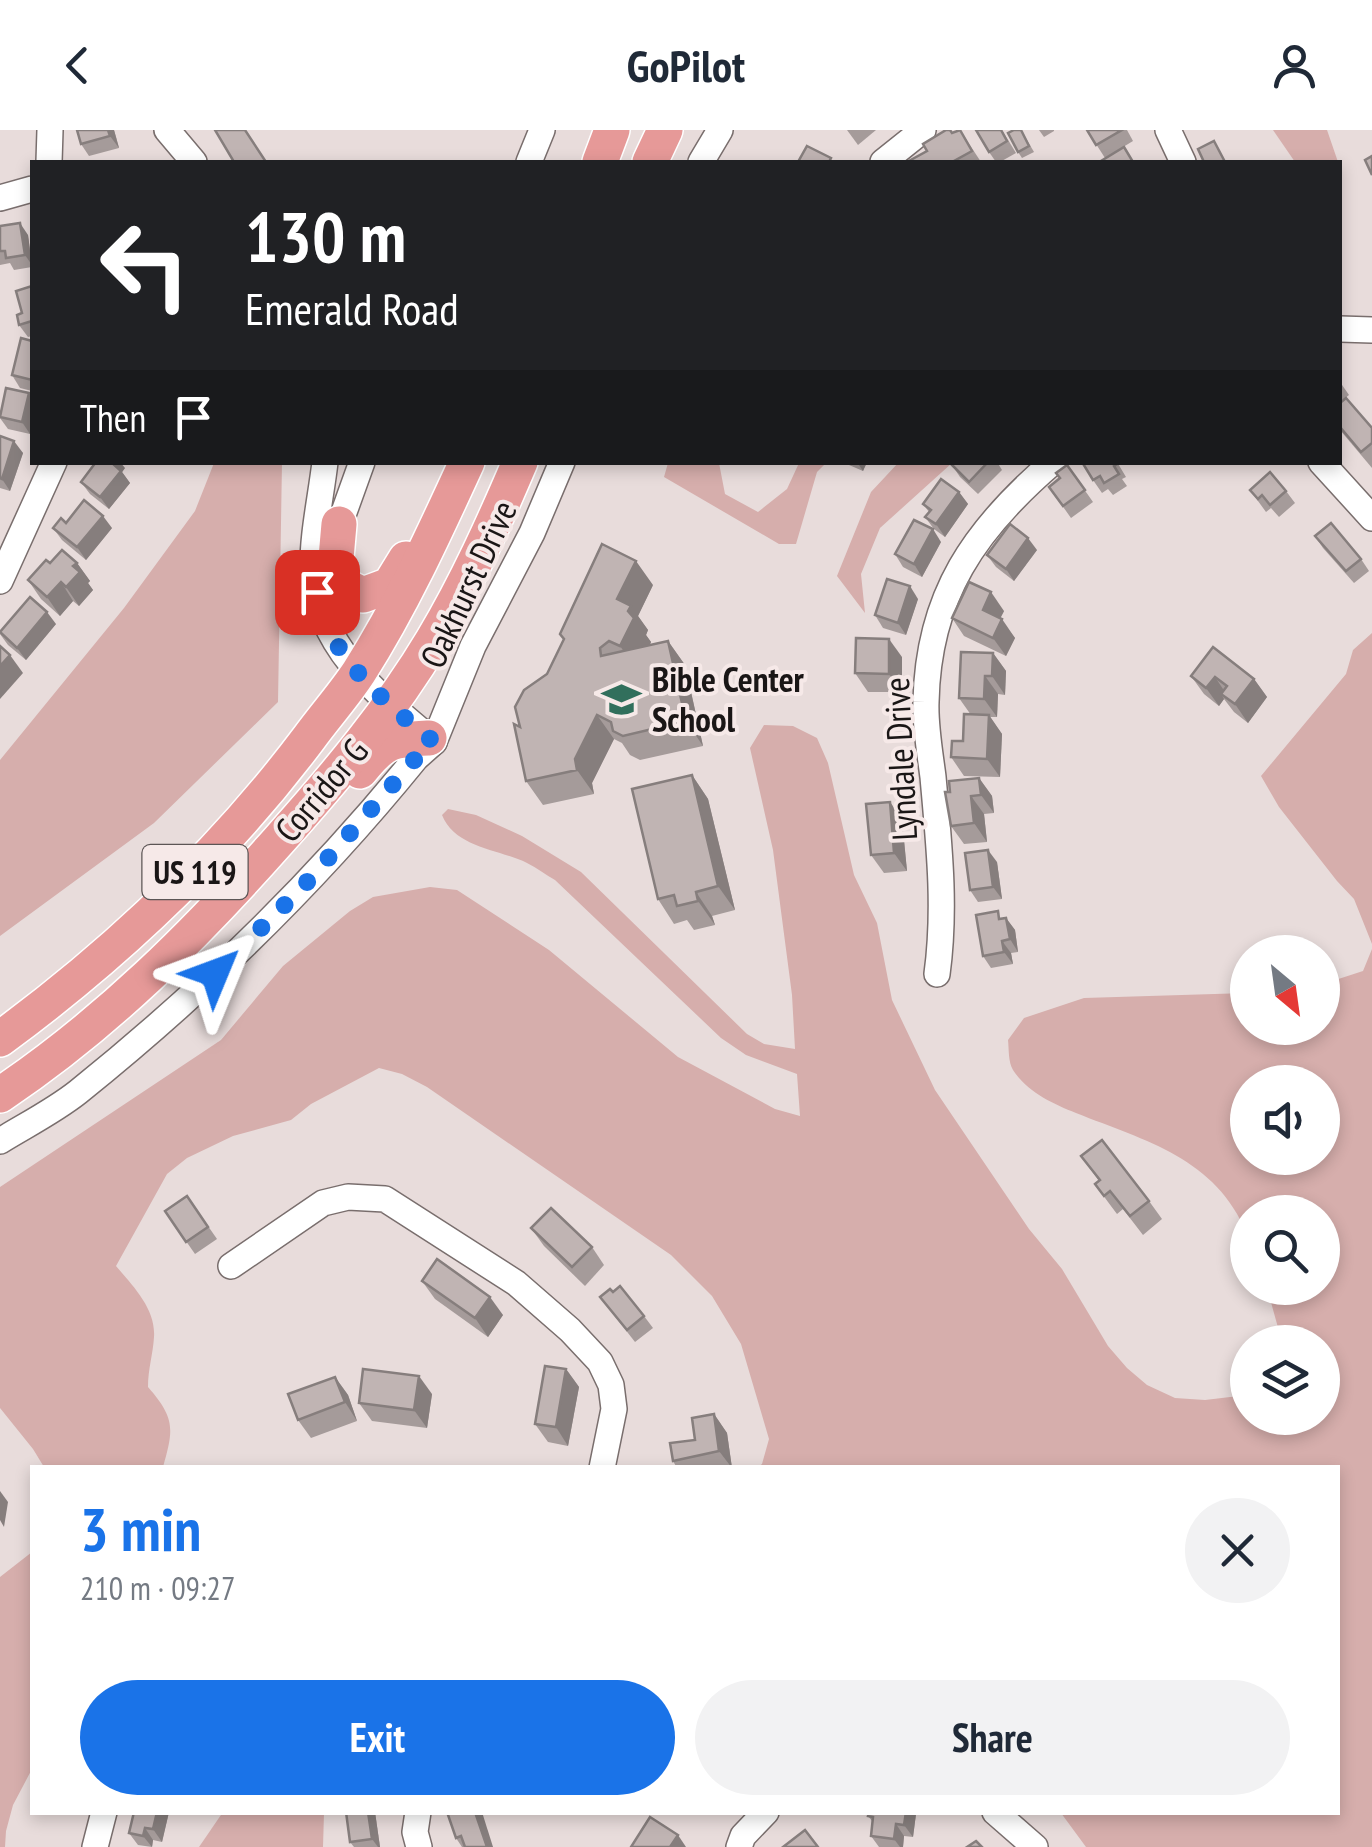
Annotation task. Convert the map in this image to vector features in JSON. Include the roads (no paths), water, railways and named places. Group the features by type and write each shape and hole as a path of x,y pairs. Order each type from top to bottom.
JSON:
{"highway":[{"path":"601,160 612,130"},
{"path":"651,160 664,130"},
{"path":"338,524 339,582 363,596 390,584 462,465"},
{"name":"Corridor G","path":"0,1039 61,994 138,927 209,858 276,781 358,673 428,546 463,465"},
{"name":"Corridor G","path":"0,1095 64,1050 178,952 320,794 390,706 434,640 480,555 519,465"},
{"path":"210,918 256,884 325,816 374,755 393,740 432,740"}],"street":[{"path":"49,160 50,130"},
{"path":"167,130 192,160"},
{"path":"530,160 542,130"},
{"path":"546,160 558,130"},
{"path":"702,160 720,130"},
{"path":"886,160 923,130"},
{"path":"1168,130 1181,160"},
{"path":"0,198 30,190"},
{"path":"1342,329 1372,330"},
{"path":"0,581 53,465"},
{"path":"326,465 313,569 321,620 358,673 432,740"},
{"path":"317,592 361,465"},
{"name":"Oakhurst Drive","path":"0,1142 75,1094 215,973 300,890 432,740 561,465"},
{"name":"Lyndale Drive","path":"937,974 944,899 926,703 934,630 968,552 1011,498 1050,465"},
{"path":"1324,465 1372,518"},
{"path":"231,1266 323,1202 348,1196 385,1199 516,1283 600,1362 611,1385 614,1409 603,1465"},
{"path":"95,1847 103,1815"},
{"path":"418,1815 415,1832 419,1847"},
{"path":"739,1847 743,1836 763,1815"},
{"path":"998,1815 1035,1847"}],"place":[{"name":"Bible Center School","path":"622,699"}]}
